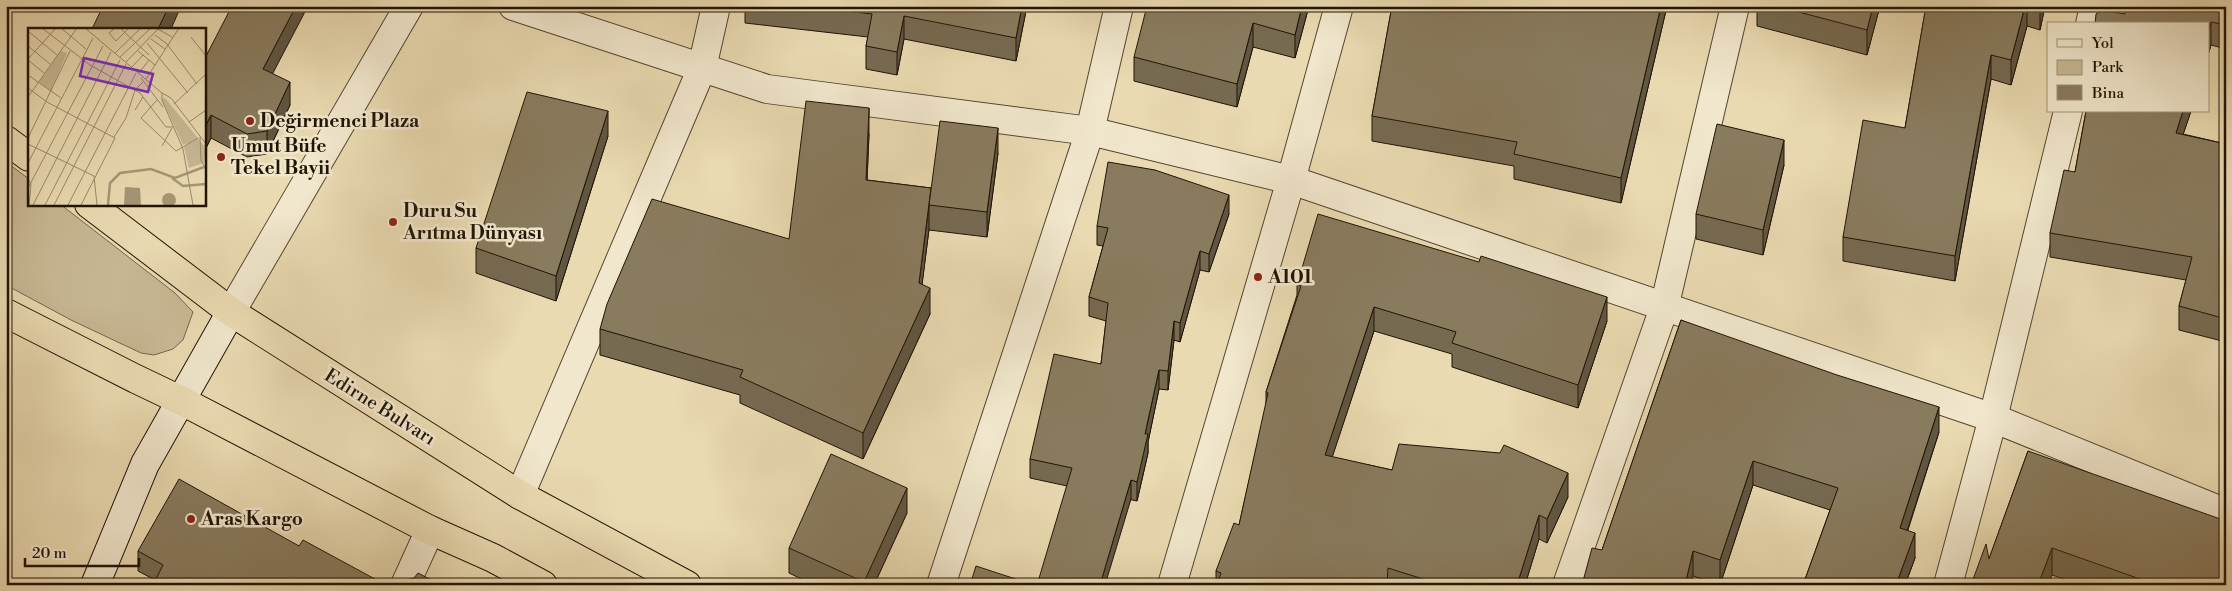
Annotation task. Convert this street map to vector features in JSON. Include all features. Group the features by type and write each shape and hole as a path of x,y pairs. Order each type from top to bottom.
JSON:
{"highway":[{"path":"6,140 28,156"},
{"name":"Edirne Bulvarı","path":"90,205 231,312 520,495 687,585"},
{"path":"6,313 136,380 182,400 430,530 493,558 543,585"}],"street":[{"path":"95,585 145,464 409,6"},
{"path":"513,6 767,89 1090,131 1291,180 1993,418 2226,513"},
{"path":"520,495 702,68 716,6"},
{"path":"940,585 1090,131 1119,6"},
{"path":"1172,585 1291,180 1339,6"},
{"path":"1567,585 1664,308 1735,6"},
{"path":"2090,22 2094,6"},
{"path":"1948,585 1993,418 2068,112"},
{"path":"405,585 430,530"}],"green space":[{"path":"6,162 28,178 28,205 61,205 175,293 193,312 183,340 173,349 154,355 141,353 71,320 6,285"}],"building":[{"path":"103,6 169,6 158,28 92,28"},
{"path":"232,6 296,6 263,69 290,82 267,131 247,134 211,115 205,127 205,58"},
{"path":"804,6 1022,6 1016,38 904,16 897,52 866,46 872,14"},
{"path":"1147,6 1302,6 1295,35 1253,23 1237,84 1134,57"},
{"path":"1392,6 1661,6 1621,178 1514,154 1517,142 1372,116"},
{"path":"1776,6 1873,6 1867,30"},
{"path":"1926,6 2025,6 2011,60 1991,55 1955,256 1843,237 1863,120 1905,128"},
{"path":"2126,6 2226,6 2226,25 2211,22 2210,25 2210,22 2095,22 2096,14 2102,10 2125,14"},
{"path":"527,92 608,111 556,276 476,248"},
{"path":"806,101 869,108 866,180 931,188 919,283 930,288 863,433 740,377 743,370 600,329 607,304 652,199 789,239"},
{"path":"2086,112 2183,112 2176,133 2226,144 2226,319 2179,306 2192,257 2050,233 2064,170 2075,172"},
{"path":"940,121 998,128 987,212 929,205"},
{"path":"1717,124 1784,140 1763,230 1696,214"},
{"path":"1108,162 1155,170 1229,195 1209,254 1200,251 1180,323 1174,321 1168,371 1159,370 1145,434 1148,434 1137,482 1131,480 1100,585 1037,585 1072,468 1030,459 1054,354 1101,364 1108,303 1089,297 1108,228 1097,226"},
{"path":"1318,214 1479,262 1481,256 1607,297 1578,385 1452,343 1456,332 1374,307 1325,455 1392,470 1399,444 1500,453 1504,445 1568,473 1547,519 1539,515 1517,585 1442,585 1388,568 1387,585 1217,585 1221,573 1216,571 1234,523 1239,525 1268,393 1266,392 1301,286 1297,285"},
{"path":"1681,320 1837,375 1939,407 1900,528 1915,533 1896,585 1803,585 1838,488 1753,461 1720,560 1693,551 1685,585 1582,585 1592,548 1602,550"},
{"path":"2028,451 2226,521 2226,585 2157,585 2052,548 2038,585 1971,585 1986,544 1989,559"},
{"path":"831,454 907,488 864,582 789,548"},
{"path":"179,479 299,546 303,540 386,585 153,585 163,565 138,551"},
{"path":"976,566 1034,585 970,585"},
{"path":"418,573 441,585 403,585 405,580 414,578"}],"place":[{"name":"Değirmenci Plaza","path":"250,121"},
{"name":"Umut Büfe Tekel Bayii","path":"221,157"},
{"name":"Duru Su Arıtma Dünyası","path":"393,222"},
{"name":"A101","path":"1258,277"},
{"name":"Aras Kargo","path":"191,519"}]}
